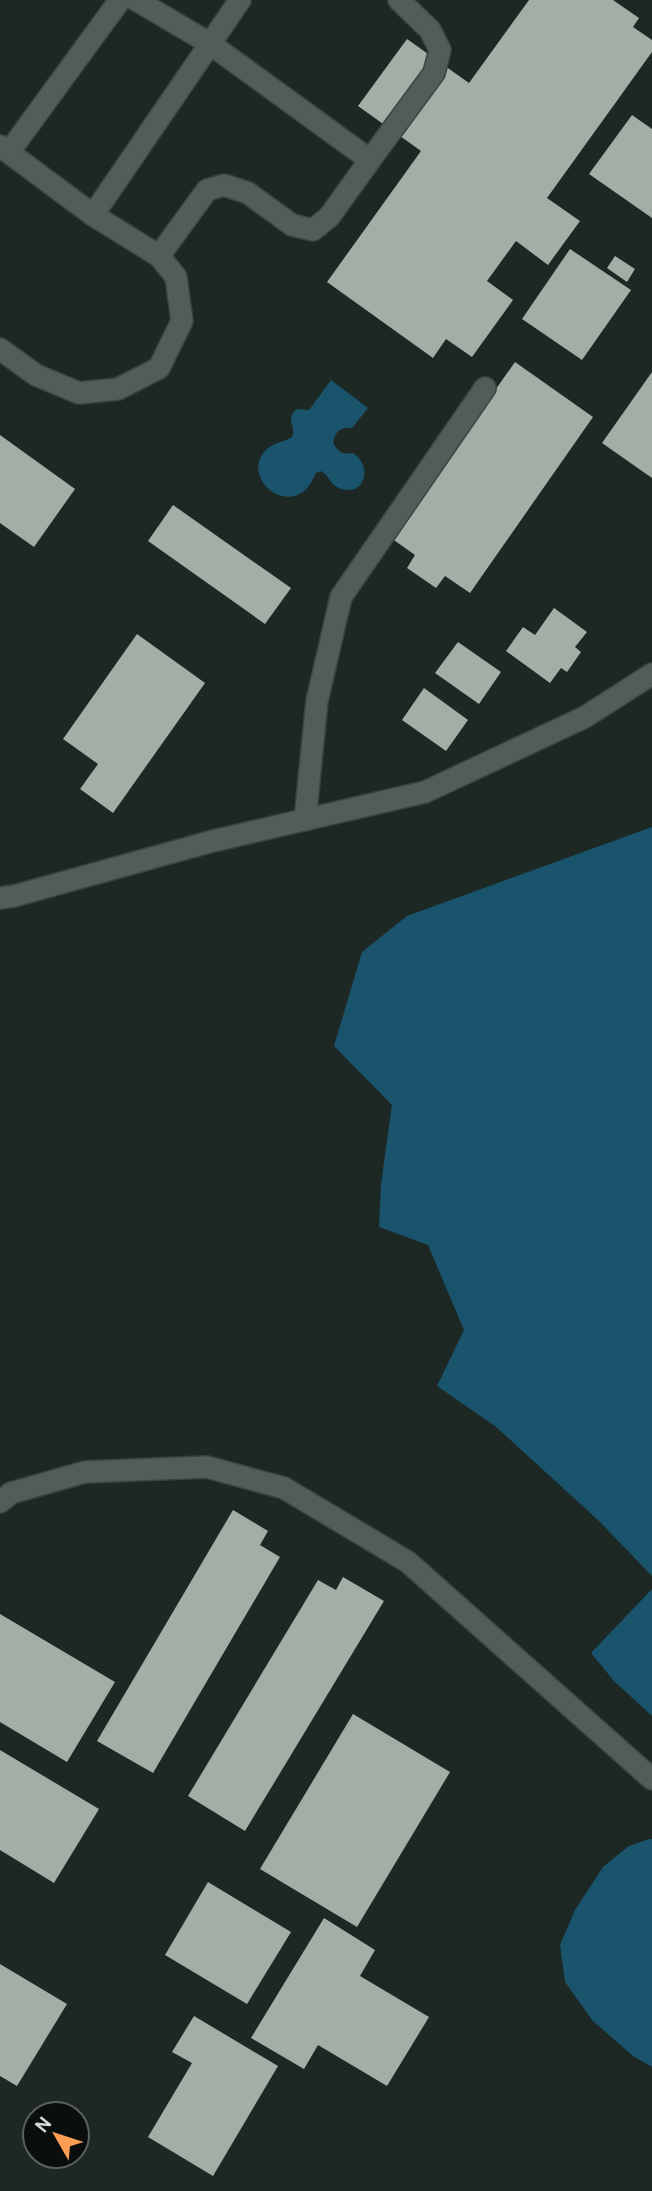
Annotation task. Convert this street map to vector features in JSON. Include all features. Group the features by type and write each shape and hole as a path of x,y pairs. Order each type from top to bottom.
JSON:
{"street":[{"path":"0,349 36,375 79,393 118,389 159,368 182,321 176,277 159,256 93,215 4,149 120,0"},
{"path":"136,0 209,43 370,160"},
{"path":"93,215 240,0"},
{"path":"159,256 207,190 224,185 248,193 292,225 313,230 329,217 434,73 440,50 430,30 399,0"},
{"path":"305,820 317,701 341,597 485,388"},
{"path":"0,898 213,841 425,792 585,717 652,674"},
{"path":"0,1502 11,1493 85,1472 99,1471 207,1466 284,1488 408,1562 652,1779"}],"water":[{"path":"331,380 368,408 352,428 337,432 333,442 341,452 353,453 359,459 363,465 364,478 356,488 342,489 335,486 321,471 316,473 308,486 297,495 286,497 276,494 261,479 258,469 260,459 267,449 292,437 293,413 297,409 309,410"},
{"path":"652,827 652,1576 598,1520 495,1426 437,1386 464,1330 428,1245 379,1227 381,1184 392,1105 334,1046 362,952 407,916"},
{"path":"652,1589 652,1716 614,1681 591,1653"},
{"path":"652,1839 652,2067 633,2056 593,2021 565,1982 560,1945 575,1910 603,1867 629,1846"}],"building":[{"path":"529,0 613,0 639,18 633,27 652,40 652,52 547,198 580,221 548,265 516,241 487,281 513,300 472,357 446,339 433,358 327,282 421,151 358,106 407,39 469,83"},
{"path":"632,115 652,129 652,218 589,174"},
{"path":"570,249 631,290 582,360 522,319"},
{"path":"615,256 635,269 627,282 607,268"},
{"path":"515,362 593,417 470,593 445,576 436,588 407,568 415,555 391,538"},
{"path":"652,372 652,478 602,443"},
{"path":"0,435 75,489 34,547 0,523"},
{"path":"173,505 291,588 265,624 148,541"},
{"path":"554,608 587,632 575,647 581,652 567,672 561,668 550,683 506,651 523,627 535,635"},
{"path":"137,634 205,683 113,813 80,789 98,764 63,739"},
{"path":"458,642 501,672 479,704 435,673"},
{"path":"424,688 468,720 446,751 402,720"},
{"path":"233,1510 268,1531 260,1545 280,1557 153,1773 97,1741"},
{"path":"343,1577 384,1601 245,1831 188,1796 318,1580 336,1590"},
{"path":"0,1614 115,1682 67,1762 0,1722"},
{"path":"353,1714 450,1772 357,1927 260,1869"},
{"path":"0,1750 99,1809 54,1883 0,1850"},
{"path":"208,1882 291,1932 247,2004 165,1955"},
{"path":"324,1918 375,1950 360,1976 429,2017 387,2086 318,2045 304,2069 251,2038"},
{"path":"0,1964 67,2004 17,2086 0,2076"},
{"path":"194,2016 278,2066 213,2176 148,2137 192,2063 172,2052"}]}
